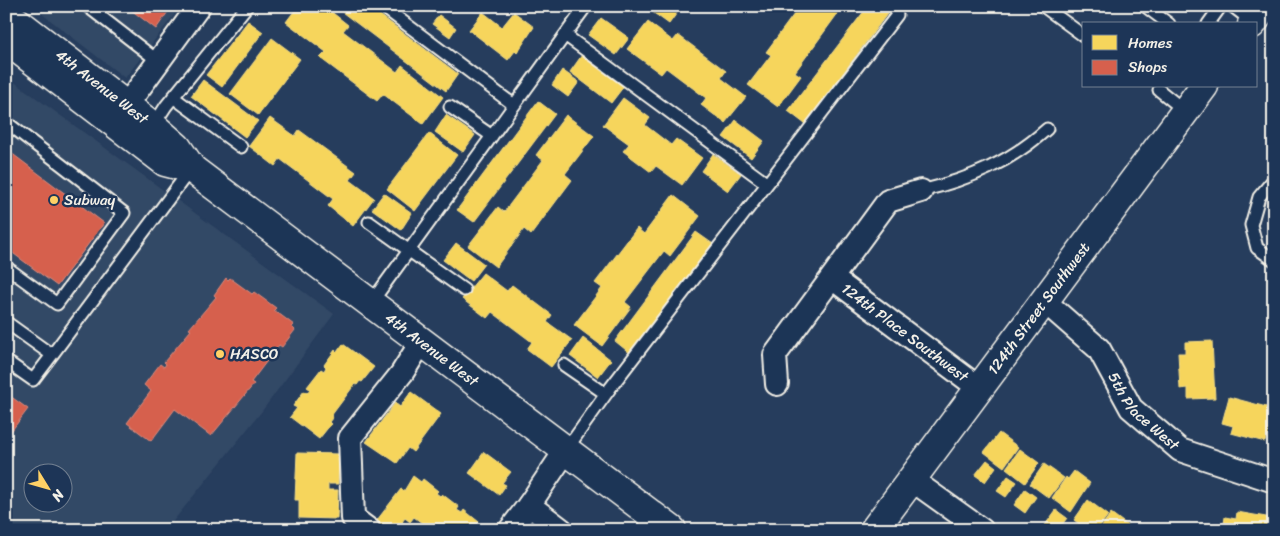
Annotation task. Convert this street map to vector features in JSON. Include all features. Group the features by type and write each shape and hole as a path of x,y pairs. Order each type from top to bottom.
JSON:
{"street":[{"path":"126,106 198,6"},
{"name":"4th Avenue West","path":"6,13 152,126 177,147 192,169 672,530"},
{"name":"4th Avenue West","path":"6,40 164,162 192,169"},
{"name":"124th Street Southwest","path":"874,530 1043,300 1202,88"},
{"name":"124th Place Southwest","path":"777,384 775,355 888,201 921,191"},
{"name":"124th Place Southwest","path":"832,278 979,388"},
{"name":"5th Place West","path":"1043,300 1099,349 1131,408 1180,450 1274,480"},
{"path":"368,530 353,518 350,438 402,373 422,341"},
{"path":"510,530 566,450"},
{"path":"912,480 982,530"},
{"path":"529,505 562,530"}],"lane":[{"path":"88,6 158,60"},
{"path":"152,126 173,96 247,6"},
{"path":"382,6 514,105"},
{"path":"371,302 410,251 586,6"},
{"path":"1043,6 1082,35"},
{"path":"1145,6 1166,22"},
{"path":"1209,22 1221,6"},
{"path":"566,450 606,394 766,183 788,160 897,15"},
{"path":"565,35 766,183"},
{"path":"1158,88 1185,111"},
{"path":"173,96 241,147"},
{"path":"450,107 492,136"},
{"path":"6,122 124,213 57,304 6,267"},
{"path":"921,191 972,175 1012,157 1047,129"},
{"path":"6,361 33,380 184,176 192,169"},
{"path":"1274,179 1259,198 1251,225 1257,248 1274,260"},
{"path":"369,222 464,290"},
{"path":"6,322 52,355"},
{"path":"564,365 606,394"}],"shaded area":[{"path":"32,6 181,6 125,78"},
{"path":"6,76 334,314 262,411 166,530 6,530"}],"building: Homes":[{"path":"298,6 324,6 348,25 343,31 397,72 402,65 443,97 423,124 383,94 377,101 320,58 326,52 286,22"},
{"path":"334,6 368,6 458,74 446,91"},
{"path":"644,6 682,6 669,24"},
{"path":"800,6 854,6 848,14 841,9 795,72 801,76 778,107 748,85 771,55 766,52"},
{"path":"868,6 893,6 805,124 788,111"},
{"path":"483,12 502,27 514,12 534,27 517,53 515,51 508,60 469,30"},
{"path":"439,15 456,28 450,37 432,24"},
{"path":"601,18 629,38 616,55 588,35"},
{"path":"248,21 263,32 222,87 206,75"},
{"path":"648,22 673,41 678,35 726,71 721,78 746,97 725,123 701,105 706,98 666,68 661,74 627,49"},
{"path":"272,38 300,59 258,115 230,94"},
{"path":"582,55 624,86 611,103 570,72"},
{"path":"562,70 579,82 568,97 552,85"},
{"path":"203,80 258,121 245,137 191,96"},
{"path":"623,98 650,118 645,125 671,145 676,139 702,158 682,185 656,166 651,172 623,151 629,144 603,125"},
{"path":"538,101 555,114 474,222 457,210"},
{"path":"446,115 475,135 463,152 435,132"},
{"path":"566,115 594,136 565,174 572,180 531,235 524,229 496,267 468,246 498,207 504,212 543,160 536,155"},
{"path":"270,118 295,136 299,130 356,172 350,180 374,198 353,226 328,206 333,199 280,159 275,166 249,146"},
{"path":"736,120 764,141 751,158 723,137"},
{"path":"429,133 457,155 415,211 387,189"},
{"path":"713,154 741,174 728,191 701,171"},
{"path":"384,193 412,213 401,230 372,209"},
{"path":"673,195 700,216 670,256 664,251 625,302 631,307 602,346 574,325 602,288 595,283 637,228 644,234"},
{"path":"696,232 713,244 631,354 615,341"},
{"path":"456,243 484,264 471,281 443,260"},
{"path":"483,273 507,291 512,285 552,315 547,322 572,340 551,367 527,349 532,342 492,312 487,318 462,299"},
{"path":"583,338 611,360 598,377 570,356"},
{"path":"1212,341 1215,398 1188,399 1188,388 1180,389 1178,353 1185,353 1185,342"},
{"path":"343,344 374,367 362,382 360,381 357,385 355,384 331,416 333,417 329,422 331,424 319,439 290,417 297,408 293,406 304,391 307,393 310,389 307,387 321,369 324,371 326,367 324,365 335,350 337,352"},
{"path":"411,392 441,414 413,452 408,448 397,463 366,442 395,403 400,407"},
{"path":"1229,397 1274,409 1274,437 1267,435 1265,442 1231,433 1233,426 1222,423"},
{"path":"999,433 1018,447 1004,467 984,452"},
{"path":"1020,449 1039,463 1025,483 1006,468"},
{"path":"484,452 511,472 502,483 506,485 499,495 469,473"},
{"path":"297,453 339,454 338,484 328,484 328,490 338,490 337,519 299,518 299,500 295,500"},
{"path":"987,460 996,467 985,482 975,475"},
{"path":"1044,464 1064,478 1049,498 1030,484"},
{"path":"1074,471 1090,483 1071,512 1052,498 1066,477 1068,479"},
{"path":"413,476 421,482 423,479 438,491 436,493 440,496 442,494 459,507 457,510 462,513 464,510 479,522 476,525 483,530 431,530 414,517 410,522 405,518 402,522 409,527 406,530 382,530 374,524 401,489 404,491"},
{"path":"1008,476 1017,482 1006,497 997,491"},
{"path":"1025,489 1036,497 1025,513 1014,505"},
{"path":"1088,500 1108,515 1097,530 1087,530 1074,520"},
{"path":"1056,510 1067,518 1058,530 1051,530 1045,525"},
{"path":"1237,512 1272,518 1271,525 1274,526 1274,530 1223,530 1225,517 1236,519"},
{"path":"1111,513 1131,528 1129,530 1099,530"}],"building: Shops":[{"path":"126,6 172,6 156,29"},
{"path":"6,149 104,223 57,286 6,248"},
{"name":"HASCO","path":"226,278 228,280 230,278 252,294 254,292 276,308 274,310 294,325 292,327 295,330 282,347 279,345 251,382 254,384 211,436 175,409 151,441 127,423 151,391 144,385 160,364 164,367 166,364 164,362 216,297 214,295"},
{"path":"6,393 28,409 6,438"}],"place":[{"name":"Subway","path":"54,200"},
{"name":"HASCO","path":"220,354"}]}
